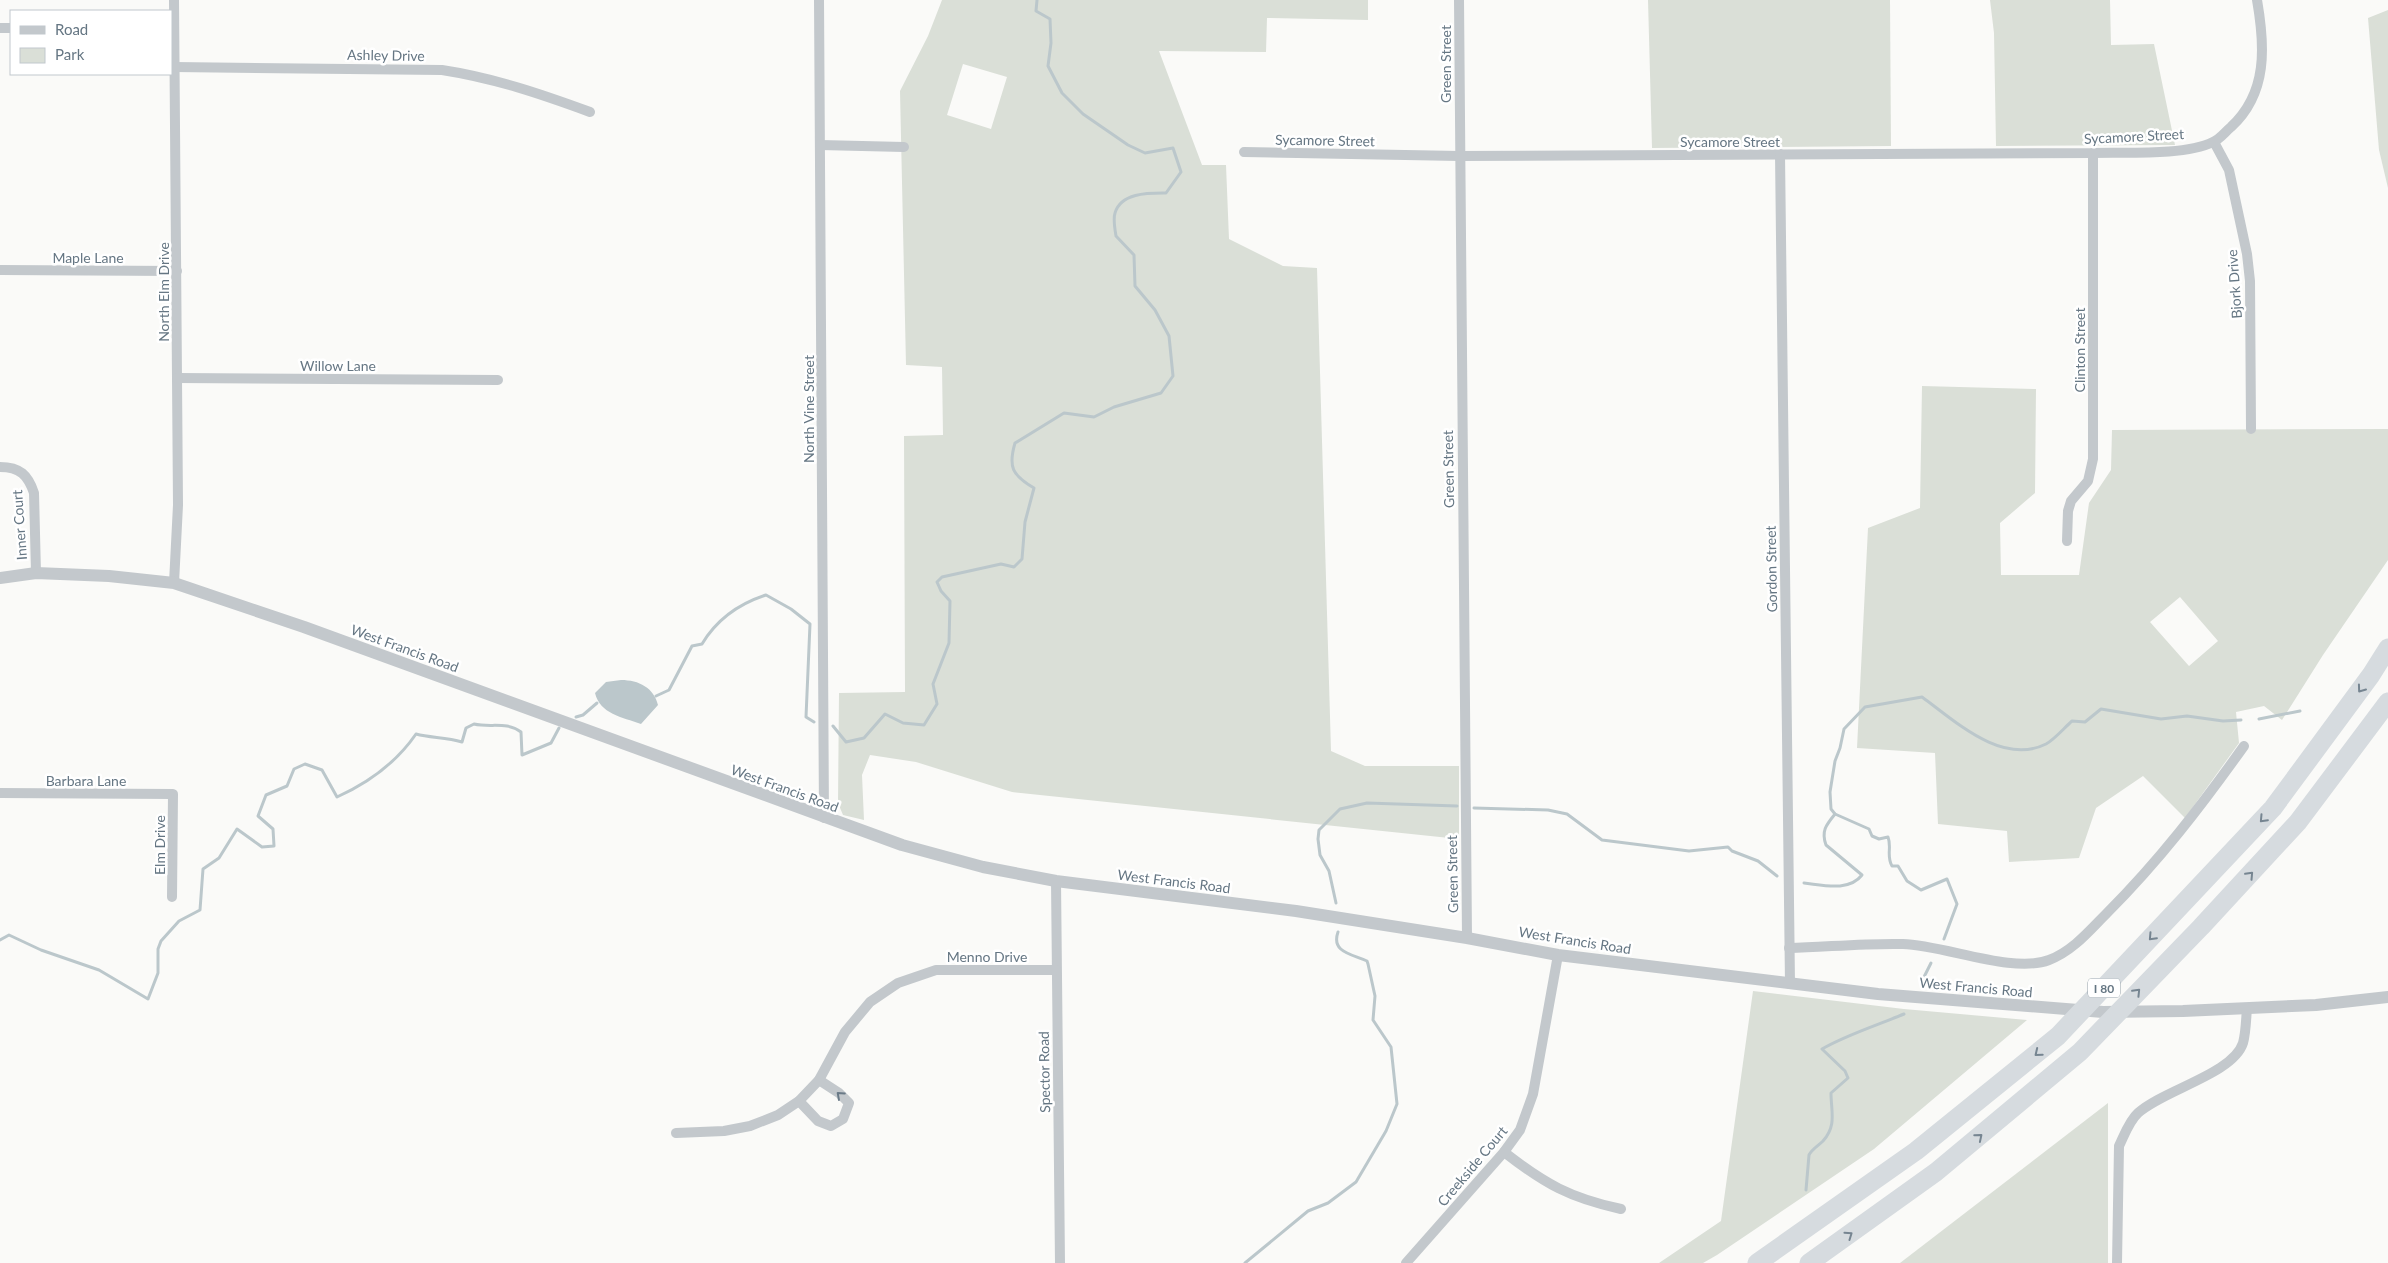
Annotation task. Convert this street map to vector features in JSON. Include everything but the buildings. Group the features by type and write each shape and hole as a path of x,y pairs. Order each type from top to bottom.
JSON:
{"highway":[{"name":"I 80","path":"1756,1263 1916,1151 2058,1036 2273,808 2371,675 2388,648"},
{"name":"I 80","path":"1809,1263 1936,1172 2080,1052 2201,927 2298,822 2388,702"}],"street":[{"name":"North Elm Drive","path":"174,0 172,30 177,271 178,505 174,583"},
{"name":"North Vine Street","path":"819,0 824,818"},
{"name":"Green Street","path":"1459,0 1467,938"},
{"path":"2214,142 2246,111 2256,93 2262,61 2257,0"},
{"name":"Ashley Drive","path":"174,67 442,70 482,76 524,87 590,112"},
{"name":"Sycamore Street","path":"1244,152 1459,156 2093,153 2181,150 2214,142"},
{"name":"Bjork Drive","path":"2214,142 2229,170 2247,254 2250,285 2250,429"},
{"path":"820,145 904,147"},
{"name":"Clinton Street","path":"2067,540 2068,510 2071,501 2088,481 2093,459 2093,153"},
{"name":"Gordon Street","path":"1780,154 1790,984"},
{"name":"Maple Lane","path":"0,270 177,271"},
{"name":"Willow Lane","path":"177,378 498,380"},
{"name":"Inner Court","path":"0,467 11,467 24,473 30,481 34,493 36,573"},
{"name":"West Francis Road","path":"0,578 36,573 109,576 174,583 295,624 902,845 983,867 1056,881 1296,911 1558,954 1790,984 2020,1006 2103,1012 2183,1012 2316,1004 2388,997"},
{"name":"West Francis Road","path":"1789,948 1904,944 2019,964 2048,961 2076,945 2147,872 2202,805 2244,746"},
{"name":"Barbara Lane","path":"0,793 172,794"},
{"name":"Elm Drive","path":"172,794 172,897"},
{"name":"Spector Road","path":"1056,881 1060,1263"},
{"name":"Creekside Court","path":"1406,1263 1504,1152 1520,1130 1533,1094 1558,954"},
{"name":"Menno Drive","path":"676,1133 724,1131 750,1126 778,1116 799,1101 819,1080 851,1025 870,1002 898,983 936,970 1056,970"},
{"path":"2117,1263 2119,1146 2127,1130 2136,1114 2158,1098 2216,1070 2233,1058 2242,1044 2247,1008"},
{"path":"799,1101 818,1121 831,1126 843,1119 849,1103 840,1093 819,1080"},
{"path":"1504,1152 1532,1174 1564,1193 1587,1202 1621,1209"}],"green space":[{"path":"942,0 1368,0 1368,20 1267,18 1266,52 1159,51 1202,165 1226,165 1229,239 1283,266 1317,268 1331,751 1365,766 1459,766 1459,839 1012,792 916,762 870,755 862,775 864,820 843,815 838,803 839,693 905,692 904,436 943,435 942,367 906,365 900,91 928,36","holes":["963,64 1007,77 991,129 947,115"]},
{"path":"1648,0 1890,0 1891,146 1652,148"},
{"path":"1990,0 2110,0 2111,45 2154,44 2175,145 1996,146 1994,33"},
{"path":"2388,10 2388,188 2379,150 2368,18"},
{"path":"1922,386 2036,389 2035,493 2000,523 2001,575 2079,575 2089,503 2111,470 2112,430 2388,429 2388,560 2323,655 2282,720 2264,706 2236,712 2239,743 2185,818 2143,776 2096,808 2079,858 2009,862 2007,831 1938,824 1935,753 1857,748 1868,528 1920,508","holes":["2180,597 2218,641 2189,666 2150,622"]},
{"path":"1753,991 1904,1009 2027,1020 1874,1149 1717,1255 1703,1263 1659,1263 1721,1221"},
{"path":"2108,1103 2108,1263 1900,1263"}],"shaded area":[{"path":"621,680 640,683 656,699 658,705 641,724 613,714 602,706 598,700 595,693 606,682"}],"waterway":[{"path":"833,726 846,742 864,738 885,714 903,723 924,725 937,704 933,684 949,643 950,601 941,591 937,582 942,577 1001,564 1014,567 1022,559 1025,522 1034,488 1021,479 1014,470 1012,458 1015,443 1064,413 1094,417 1114,407 1161,393 1173,376 1169,336 1155,310 1135,286 1134,255 1116,236 1114,224 1115,213 1123,201 1137,195 1166,193 1181,172 1173,148 1145,153 1128,145 1083,114 1062,93 1048,66 1051,43 1050,19 1036,11 1037,0"},
{"path":"656,696 669,690 692,646 702,644 714,627 737,608 766,595 791,609 810,624 806,717 814,722"},
{"path":"1944,939 1957,904 1947,879 1921,890 1907,881 1898,866 1892,866 1889,859 1888,837 1879,839 1872,836 1869,829 1835,814 1831,809 1830,792 1835,761 1844,729 1865,707 1922,697 1949,718 1980,738 1996,745 2013,749 2029,749 2046,744 2072,721 2085,722 2101,709 2161,719 2187,716 2223,721 2241,720"},
{"path":"576,717 583,715 597,703"},
{"path":"2259,719 2300,711"},
{"path":"0,940 9,935 41,950 99,970 148,999 158,973 158,949 161,941 179,921 200,910 203,869 219,858 237,829 262,847 274,846 273,829 258,816 266,795 287,786 294,769 305,764 322,770 337,797 381,771 400,754 416,734 462,742 466,728 474,724 510,727 521,732 522,755 551,743 559,728"},
{"path":"1336,903 1329,871 1320,855 1318,839 1319,830 1340,809 1367,803 1457,806"},
{"path":"1474,808 1548,810 1567,814 1602,840 1689,851 1728,847 1732,851 1758,861 1777,876"},
{"path":"1804,883 1843,886 1857,880 1862,875 1826,845 1825,828 1835,814"},
{"path":"1245,1263 1308,1211 1328,1203 1356,1182 1386,1131 1397,1104 1391,1047 1373,1020 1375,996 1367,961 1349,954 1340,948 1337,944 1338,932"},
{"path":"1922,981 1931,963"},
{"path":"1806,1190 1809,1155 1823,1141 1832,1124 1831,1093 1848,1078 1845,1071 1822,1049 1904,1014"}]}
